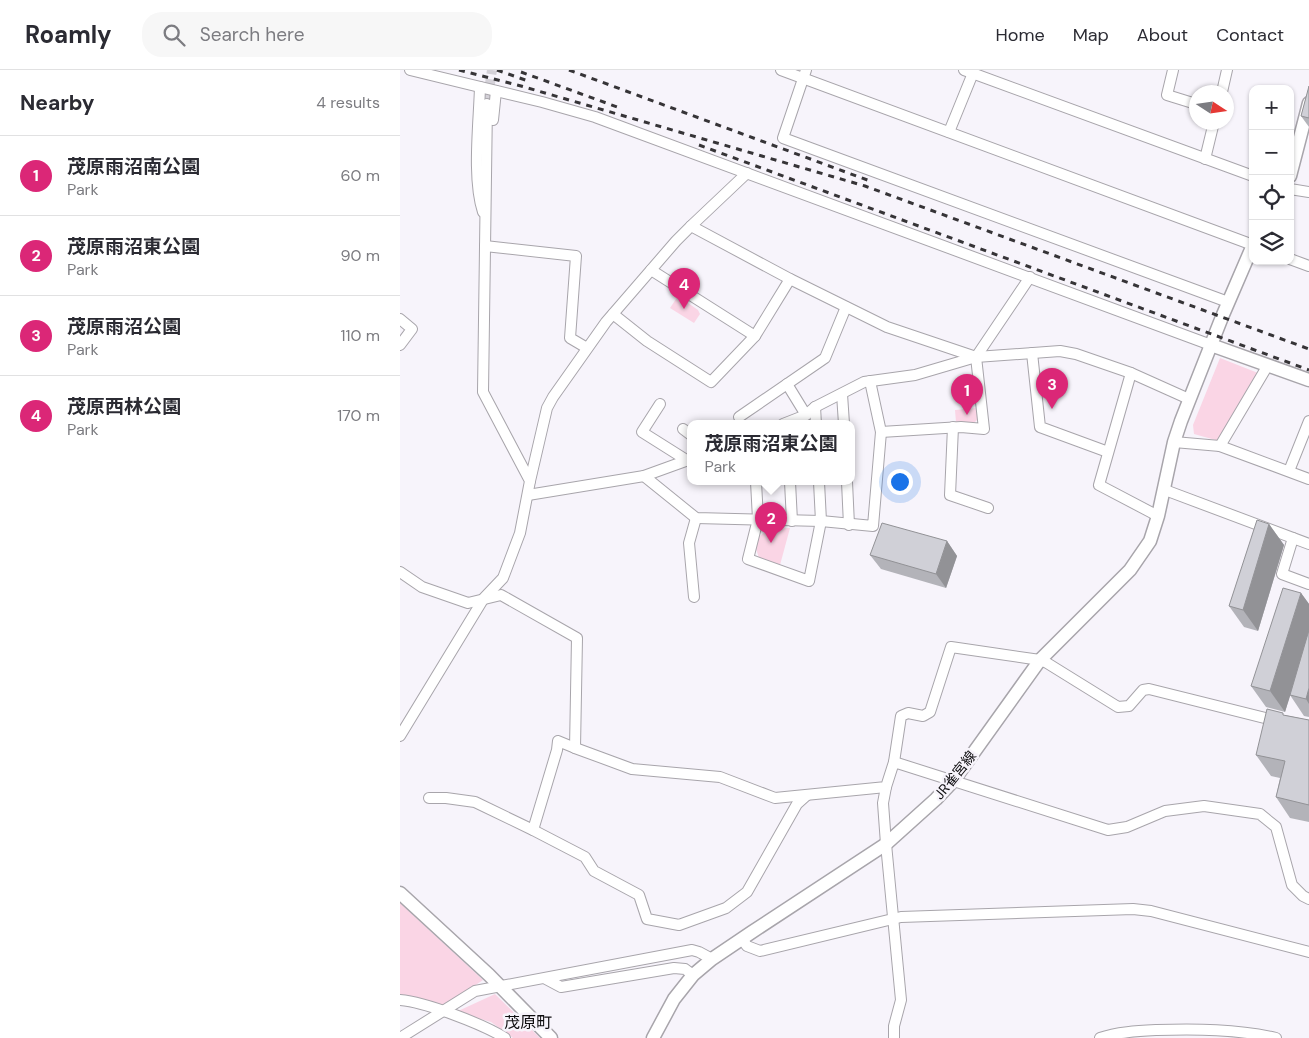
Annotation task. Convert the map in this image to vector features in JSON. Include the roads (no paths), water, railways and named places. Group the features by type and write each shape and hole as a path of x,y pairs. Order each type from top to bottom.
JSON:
{"street":[{"path":"410,70 595,117 1309,380"},
{"path":"781,70 805,74 949,132 1249,244"},
{"path":"1173,70 1166,95 1189,102"},
{"path":"1224,85 1227,70"},
{"path":"949,132 968,72 1250,175"},
{"path":"805,74 782,138 1228,302"},
{"path":"480,87 479,199 486,221"},
{"path":"486,221 491,210 493,197 491,153 496,91"},
{"path":"1290,175 1309,103"},
{"path":"487,104 483,392 530,481"},
{"path":"1206,159 1212,130"},
{"path":"400,736 484,598 503,578 520,533 547,408 587,348 613,314 676,241 747,173"},
{"path":"1294,190 1309,192"},
{"path":"691,226 790,279 887,327 976,357"},
{"path":"485,246 576,256 570,338 587,348"},
{"name":"JR雀宮線","path":"653,1038 674,998 693,975 712,959 886,844 916,818 954,780 1040,660 1130,570 1150,541 1165,490 1174,442 1189,399 1249,254"},
{"path":"1294,260 1309,266"},
{"path":"651,270 755,336"},
{"path":"881,432 953,427 984,429 976,357 1030,277"},
{"path":"613,314 647,341 711,382 755,336 790,279"},
{"path":"739,417 825,358 846,307"},
{"path":"400,319 412,329 400,345"},
{"path":"795,420 806,415 815,407 864,382 915,375 976,357 1060,351 1076,354 1131,373 1189,399"},
{"path":"1032,353 1040,427 1108,452"},
{"path":"1220,446 1268,364"},
{"path":"1131,373 1099,485 1158,516"},
{"path":"644,476 696,518 821,521 873,526 881,432 870,381"},
{"path":"787,384 806,415"},
{"path":"842,394 844,420"},
{"path":"660,404 642,432 687,459"},
{"path":"815,407 816,420"},
{"path":"1289,471 1309,421"},
{"path":"953,427 950,496 988,508"},
{"path":"1174,442 1220,446 1309,479"},
{"path":"528,495 644,476 687,461"},
{"path":"756,485 758,519 748,559 809,581 821,521 819,485"},
{"path":"790,485 792,521"},
{"path":"847,485 849,525"},
{"path":"1165,490 1309,544"},
{"path":"694,597 689,543 696,518"},
{"path":"1293,538 1282,574 1309,584"},
{"path":"400,572 422,587 468,603 501,595 577,638 575,748"},
{"path":"894,1038 894,1026 901,1000 883,803 894,762 901,716 908,713 923,716 930,712 951,647 1040,660 1118,707 1129,706 1143,690 1149,689 1290,725"},
{"path":"534,830 558,741 632,769 720,777 775,798 886,787"},
{"path":"894,762 1108,830 1127,827 1165,811 1204,806 1260,814 1276,827 1292,885 1309,899"},
{"path":"428,798 446,798 475,802 534,830 586,857 594,871 639,895 647,919 679,925 726,908 746,892 797,804 807,795"},
{"path":"400,893 499,985 551,1038"},
{"path":"742,939 747,946 760,951 893,918 1133,910 1151,911 1309,952"},
{"path":"400,1038 475,991 692,950 712,959"},
{"path":"546,979 561,987 674,968 685,969 693,975"},
{"path":"400,1000 444,1011 505,1038"},
{"path":"1100,1038 1108,1035 1142,1031 1205,1028 1252,1033 1276,1038"}],"tunnel":[{"path":"487,104 492,70"}],"railway":[{"path":"459,70 521,86 865,186 1309,349"},
{"path":"497,70 528,81"},
{"path":"569,70 870,181"},
{"path":"521,72 620,108"},
{"path":"699,145 1309,370"}],"place":[{"name":"茂原西林公園","path":"684,309"},
{"name":"茂原雨沼公園","path":"1052,409"},
{"name":"茂原雨沼南公園","path":"967,415"},
{"name":"茂原雨沼東公園","path":"771,543"}],"district":[{"name":"茂原町","path":"528,1022"}]}
